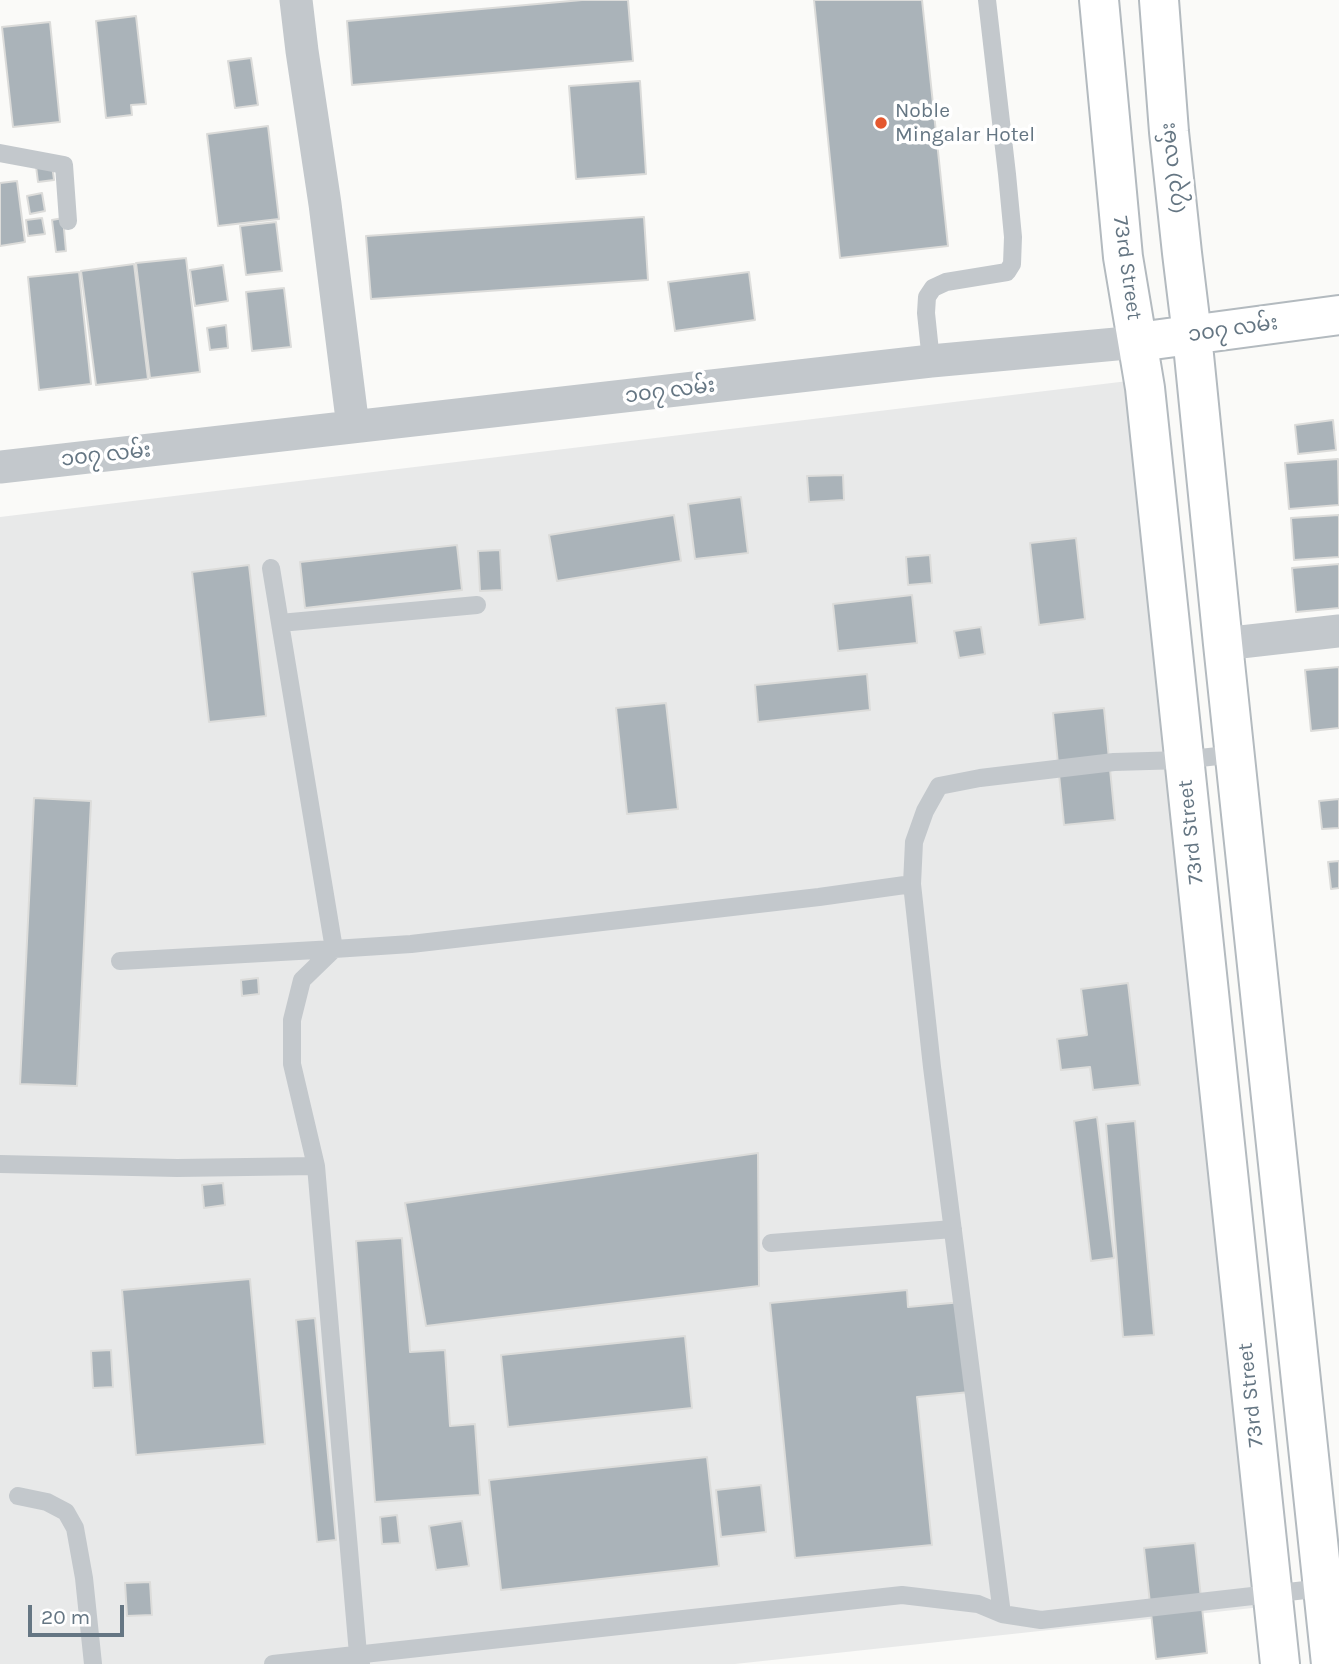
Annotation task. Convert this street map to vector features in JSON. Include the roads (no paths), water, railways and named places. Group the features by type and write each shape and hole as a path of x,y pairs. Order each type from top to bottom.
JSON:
{"main road":[{"name":"73rd Street","path":"1099,0 1123,257 1145,388 1280,1664"},
{"name":"(၇၃) လမ်း","path":"1159,0 1192,335"},
{"name":"၁၀၇ လမ်း","path":"1138,342 1339,315"},
{"path":"1192,335 1235,754 1331,1587 1331,1664"}],"street":[{"path":"296,0 325,204 352,427"},
{"name":"၁၀၇ လမ်း","path":"0,467 931,361 1138,342"},
{"path":"1223,644 1339,631"}],"lane":[{"path":"931,361 926,313 927,297 933,288 946,282 1007,272 1012,264 1009,187 987,0"},
{"path":"0,153 64,165 68,221"},
{"path":"271,568 334,949"},
{"path":"280,622 477,605"},
{"path":"1002,1614 932,1067 912,884 915,842 925,811 939,786 980,778 1128,761 1184,760 1235,754"},
{"path":"120,961 411,944 912,884"},
{"path":"334,949 302,980 292,1020 292,1064 316,1166 360,1659"},
{"path":"0,1164 177,1168 316,1166"},
{"path":"771,1243 953,1230"},
{"path":"18,1496 47,1502 66,1511 75,1528 84,1578 93,1664"},
{"path":"273,1664 360,1659 902,1595 978,1604 1002,1614 1041,1620 1331,1587"}],"place":[{"name":"Noble Mingalar Hotel","path":"881,123"}]}
